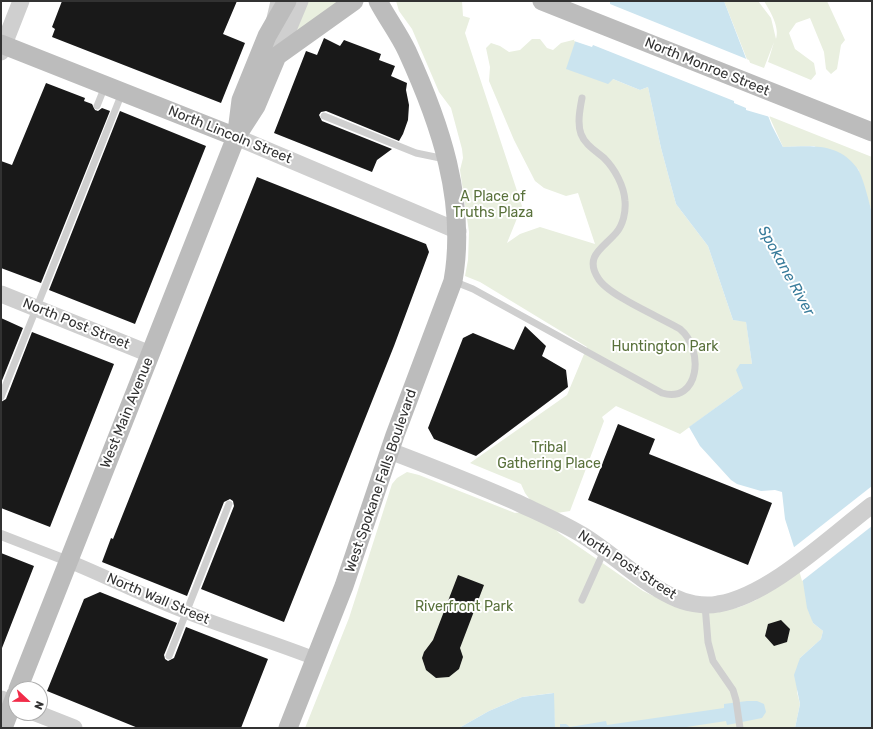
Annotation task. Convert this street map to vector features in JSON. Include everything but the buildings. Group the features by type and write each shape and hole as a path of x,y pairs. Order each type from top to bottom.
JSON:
{"main road":[{"name":"West Main Avenue","path":"236,137 241,100 267,36 287,1"},
{"path":"277,56 354,1"},
{"name":"West Spokane Falls Boulevard","path":"288,728 344,586 390,451 453,281 458,231 455,200 442,136 407,50 378,1"},
{"name":"North Monroe Street","path":"542,1 872,132"},
{"name":"North Lincoln Street","path":"2,47 114,88 236,137"},
{"name":"West Main Avenue","path":"20,681 236,137 256,106 277,56"},
{"name":"West Main Avenue","path":"2,728 8,712"}],"street":[{"path":"2,47 21,1"},
{"name":"West Main Avenue","path":"277,56 300,1"},
{"name":"North Lincoln Street","path":"236,137 458,231"},
{"name":"North Post Street","path":"1,294 150,354"},
{"name":"North Post Street","path":"390,451 478,485 537,512 584,536 657,588 683,601 705,605 736,600 778,578 872,504"},
{"name":"North Wall Street","path":"1,535 117,581 152,599 224,627 263,638 316,659"},
{"path":"48,718 74,728"}],"lane":[{"path":"267,36 274,1"},
{"path":"97,106 114,88"},
{"path":"1,397 35,308 114,88"},
{"path":"453,281 474,289 662,393 668,395 677,394 683,391 691,381 696,364 694,348 688,337 680,329 602,284 594,271 593,264 595,255 616,233 621,225 625,202 624,192 616,175 605,159 588,145 581,135 579,125 582,98"},
{"path":"324,116 416,152 447,160"},
{"path":"168,656 229,504"},
{"path":"582,600 604,551"},
{"path":"705,605 708,642 713,661 733,690 740,727"}],"green space":[{"path":"306,1 340,1 297,31 295,30"},
{"path":"396,1 462,1 463,16 470,18 465,33 522,206 507,243 520,234 540,227 595,244 578,193 566,196 544,188 535,181 514,140 489,81 490,67 486,48 491,43 500,46 509,52 520,50 532,39 540,39 547,48 553,50 561,43 577,39 567,69 613,79 640,90 648,87 661,148 676,204 708,246 733,320 746,321 752,364 743,388 680,434 616,406 602,417 604,421 570,511 557,513 531,501 521,484 470,463 567,395 587,347 480,282 465,276 468,260 469,232 460,170 463,158 462,149 451,108 439,92 412,29 399,11"},
{"path":"724,1 758,1 771,18 776,39 776,24 764,1 827,1 845,40 841,45 837,69 831,74 826,69 824,52 810,18 796,23 789,33 795,49 814,63 816,74 811,80 768,62 774,42 764,68 748,62"},
{"path":"769,116 872,157 872,213 858,169 814,146 783,147"},
{"name":"Riverfront Park","path":"407,472 419,475 515,513 526,514 539,519 643,591 674,606 722,611 740,607 756,600 801,569 813,623 823,631 821,639 800,658 797,692 800,704 795,728 555,728 553,693 522,697 489,711 459,728 305,728 349,618 392,484 397,478"}],"water":[{"name":"Spokane River","path":"581,1 724,1 772,126 783,147 823,147 841,154 850,160 857,168 866,189 872,213 872,728 795,728 800,704 794,675 800,658 821,639 823,631 813,623 807,608 801,569 785,519 782,492 775,490 761,491 737,484 731,480 700,446 689,427 743,388 736,370 740,364 752,364 746,322 733,320 708,246 676,204 661,148 648,87 640,90 613,79 608,84 566,69 581,24"},
{"path":"554,693 555,728 459,728 489,711 522,697"},
{"path":"757,701 764,704 766,712 762,718 727,725 726,721 680,728 560,728 560,724 566,724 570,727 606,721 607,725 724,708 724,704"}],"pier":[{"path":"579,1 608,1 610,4 749,60 770,117 746,110 746,108 734,103 734,101 593,45 592,47 574,41 579,24"},
{"path":"872,486 872,526 802,581 793,548"}],"park label":[{"name":"A Place of Truths Plaza","path":"493,206"},
{"name":"Huntington Park","path":"665,347"},
{"name":"Tribal Gathering Place","path":"549,456"}]}
